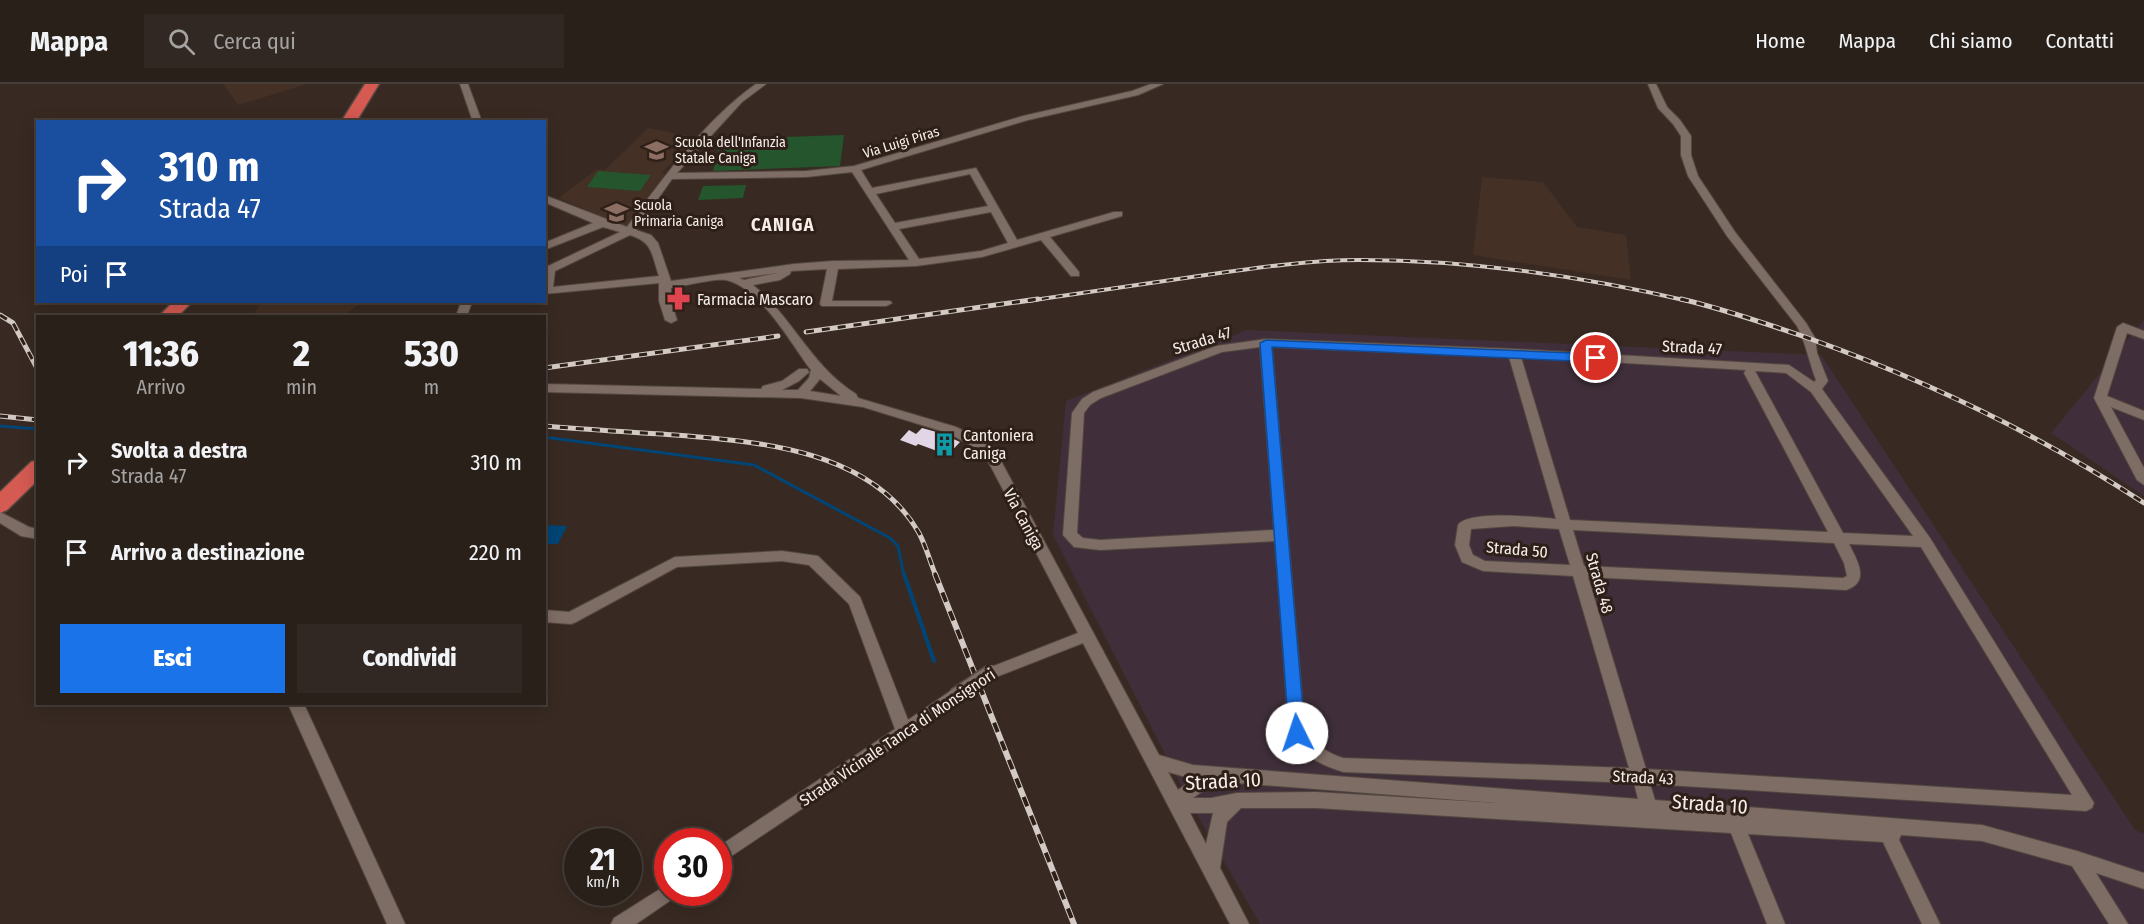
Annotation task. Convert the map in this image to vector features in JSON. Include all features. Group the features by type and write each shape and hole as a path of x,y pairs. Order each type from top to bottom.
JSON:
{"highway":[{"path":"350,120 375,87"},
{"path":"361,120 375,87"},
{"path":"169,315 182,303"},
{"path":"183,315 196,303"},
{"path":"0,489 36,452"},
{"path":"0,505 36,469"}],"street":[{"path":"464,84 477,120"},
{"path":"762,84 739,100 669,176 630,231 547,271 546,291 722,283 746,284 776,278 805,266"},
{"name":"Via Luigi Piras","path":"669,176 806,174 855,169 1037,115 1135,93 1159,84"},
{"path":"1652,84 1663,108 1677,122 1686,136 1686,155 1694,176 1731,234 1802,326 1822,381 1815,390"},
{"path":"855,169 916,263"},
{"path":"870,192 973,170 1014,245"},
{"path":"546,199 602,223 647,237 653,243 665,286 665,301 671,320"},
{"path":"892,227 993,208"},
{"path":"665,286 764,270 833,264 916,263 982,254 1118,214"},
{"path":"546,246 602,223"},
{"path":"1043,236 1075,274"},
{"path":"833,264 825,304 886,303"},
{"path":"746,284 747,280 764,270"},
{"path":"723,275 746,284 764,298 818,369 842,393 864,403"},
{"path":"764,298 769,286 776,278"},
{"path":"2144,335 2123,327 2100,398 2144,480"},
{"name":"Strada 47","path":"1282,535 1101,545 1079,543 1070,535 1075,428 1078,413 1086,402 1097,394 1220,349 1266,343 1789,369 1815,390 1924,542"},
{"name":"Strada 43","path":"1266,343 1297,733 1309,749 1327,761 1343,765 1639,776 2085,802 1924,542"},
{"name":"Strada 48","path":"1514,354 1651,814"},
{"path":"801,394 802,372 808,356"},
{"path":"801,394 814,379 818,369"},
{"path":"744,393 779,387 793,381 802,372"},
{"name":"Strada 50","path":"1750,373 1838,538 1854,570 1854,578 1846,584 1483,566 1467,558 1462,545 1465,525 1480,521 1838,538 1924,542"},
{"name":"Via Caniga","path":"546,388 801,394 864,403 952,430 983,446 994,462 1240,924"},
{"path":"2100,398 2144,416"},
{"path":"0,517 26,532 36,534"},
{"path":"546,616 571,618 635,581 675,562 782,556 813,560 855,601 904,732"},
{"name":"Strada Vicinale Tanca di Monsignori","path":"732,848 991,673 1086,636"},
{"path":"296,705 396,924"},
{"path":"1152,760 1193,772 1215,774"},
{"name":"Strada 10","path":"1177,805 1185,794 1215,774 1651,814 1737,827 1888,834 2030,846"},
{"name":"Strada 10","path":"1177,805 1211,806 1237,801 1316,800 1651,814 1982,833 2077,859 2144,881"},
{"path":"1211,869 1219,819 1237,801"},
{"path":"1737,827 1776,924"},
{"path":"1888,834 1931,924"},
{"path":"2077,859 2119,924"},
{"path":"620,924 654,901"}],"shaded area":[{"path":"223,84 307,84 238,105"},
{"path":"648,128 698,138 679,162 670,164 662,173 666,174 628,228 559,198 596,170 605,170"},
{"path":"1482,177 1543,182 1577,227 1626,235 1631,280 1473,255"},
{"path":"261,303 360,303 345,315 253,315"},
{"path":"2144,320 2144,496 2051,433"},
{"path":"1247,330 1821,355 2135,830 2144,834 2144,924 1260,924 1187,797 1053,535 1066,401"}],"green space":[{"path":"844,135 840,166 713,171 721,139"},
{"path":"598,171 651,175 640,191 587,187"},
{"path":"746,185 743,198 698,200 703,186"}],"water":[{"path":"546,525 567,526 558,544 546,544"}],"building":[{"name":"Cantoniera Caniga","path":"922,428 960,442 948,455 900,440 909,430 916,434"}],"waterway":[{"path":"0,426 36,429"},
{"path":"546,437 754,465 890,538 898,546 904,576"},
{"path":"904,574 934,661"}],"railway":[{"path":"1028,301 1272,266 1360,260 1485,266 1607,284 1688,301"},
{"path":"806,332 1038,299"},
{"path":"1681,299 1808,338 1895,372 2023,432 2105,478 2144,503"},
{"path":"0,315 13,323 36,366"},
{"path":"546,368 778,336"},
{"path":"0,416 36,420"},
{"path":"546,426 732,440 769,445 839,465 870,482 897,504 919,533 936,576"},
{"path":"935,574 1074,924"}],"place":[{"name":"Scuola dell'Infanzia Statale Caniga","path":"657,150"},
{"name":"Scuola Primaria Caniga","path":"616,213"},
{"name":"Farmacia Mascaro","path":"679,299"},
{"name":"Cantoniera Caniga","path":"945,444"}],"district":[{"name":"CANIGA","path":"783,225"}],"route":[{"path":"1297,733 1266,343 1596,358"}]}
